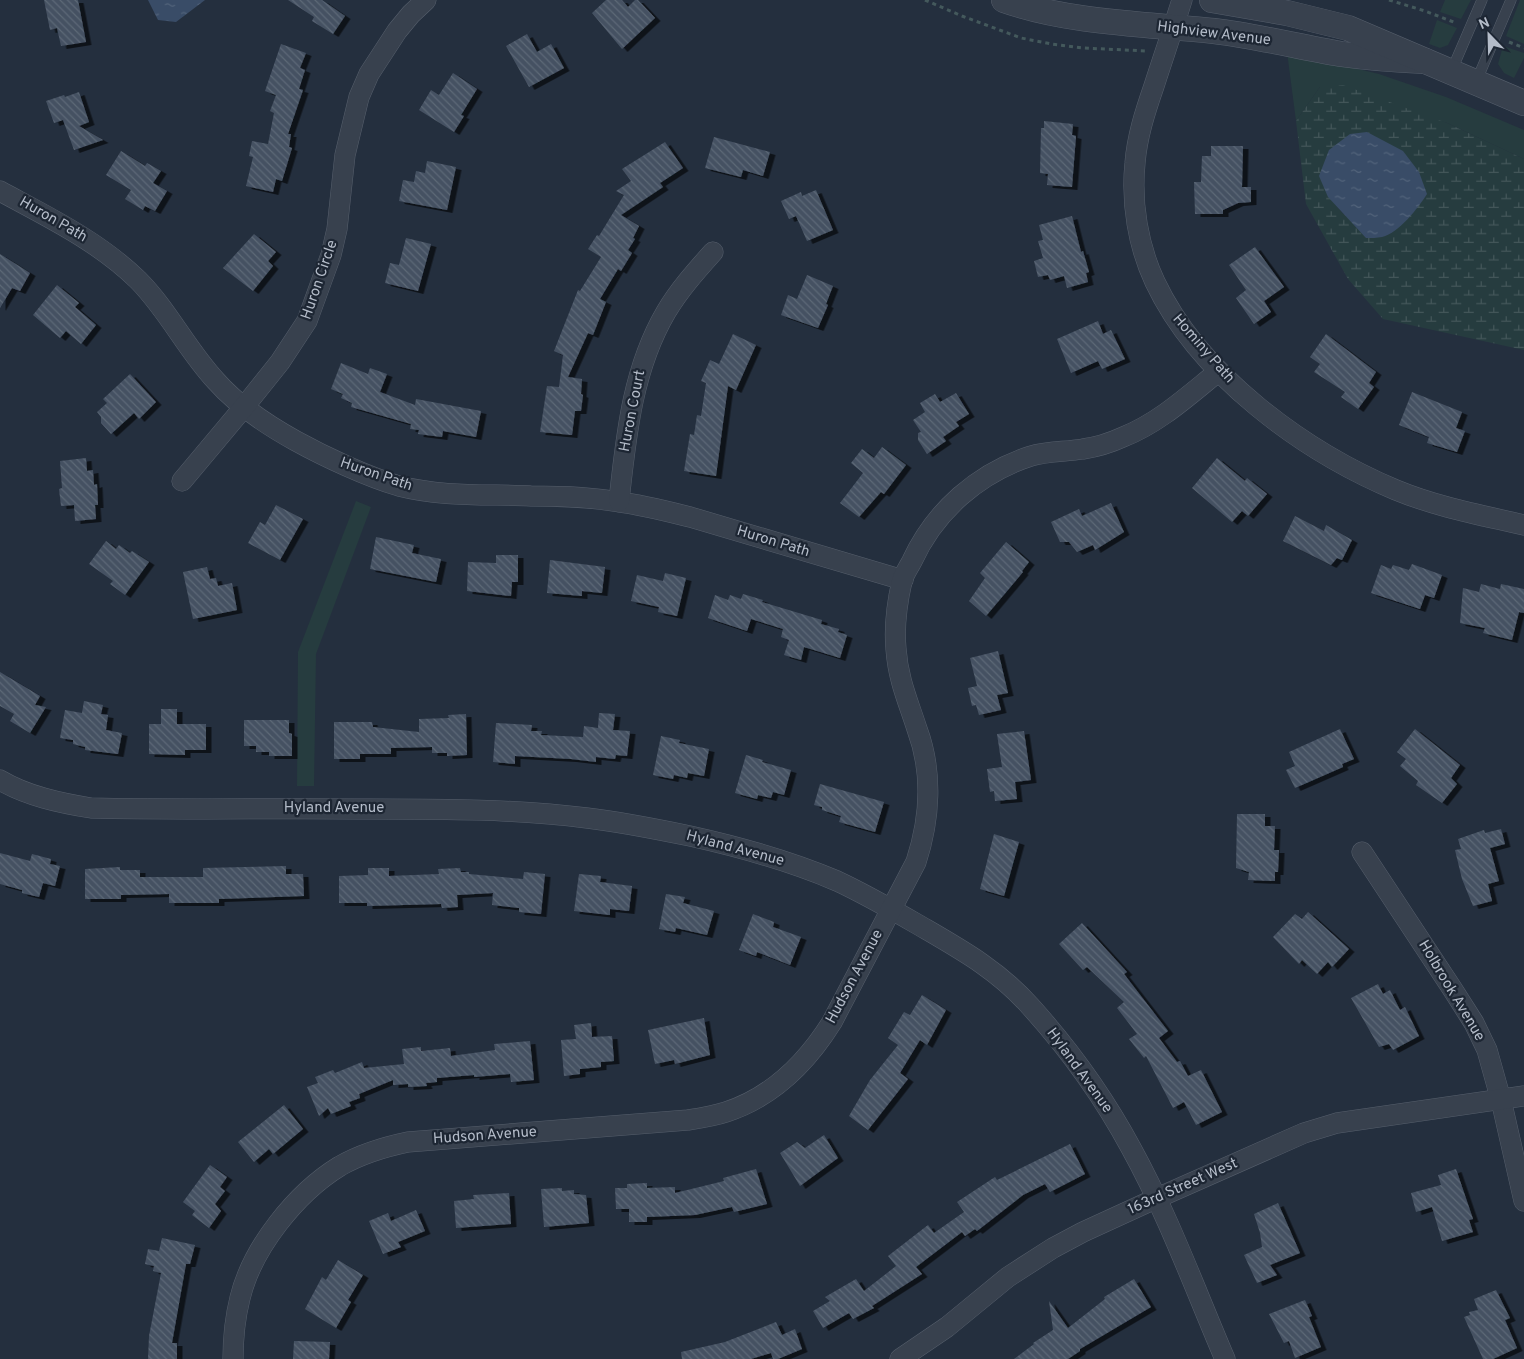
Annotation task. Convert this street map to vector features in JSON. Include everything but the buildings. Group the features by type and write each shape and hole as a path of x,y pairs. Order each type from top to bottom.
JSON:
{"street":[{"name":"Huron Circle","path":"182,481 290,349 307,321 331,255 337,229 345,155 359,97 369,74 397,31 426,0"},
{"name":"Highview Avenue","path":"1004,0 1065,14 1113,22 1215,32 1340,54 1424,61"},
{"name":"Hominy Path","path":"1182,0 1139,134 1135,163 1134,192 1137,225 1144,254 1154,280 1168,307 1186,334 1219,371 1250,400 1285,428 1323,454 1355,471 1431,503 1524,525"},
{"name":"Highview Avenue","path":"1212,0 1287,13 1348,28 1451,73 1524,102"},
{"name":"Huron Path","path":"0,191 89,241 125,268 155,300 215,381 244,407 316,452 399,486 452,494 619,501 690,517 903,580"},
{"name":"Huron Court","path":"619,501 628,424 644,360 670,307 683,286 713,252"},
{"name":"Hudson Avenue","path":"233,1359 233,1342 240,1298 254,1263 273,1230 290,1209 324,1177 359,1157 384,1147 408,1142 688,1120 726,1112 762,1095 788,1076 804,1061 832,1022 916,862 922,844 927,813 928,778 926,757 900,682 895,638 896,613 903,580 921,544 938,518 951,504 981,480 1006,465 1033,456 1084,449 1124,437 1159,418 1219,371"},
{"name":"Hyland Avenue","path":"0,780 8,785 48,799 91,808 458,809 528,812 588,818 721,843 781,860 836,881 892,908 980,960 1014,989 1031,1007 1065,1049 1102,1100 1131,1149 1156,1199 1225,1359"},
{"name":"Holbrook Avenue","path":"1362,852 1474,1023 1487,1050 1501,1100 1524,1201"},
{"path":"1501,1100 1524,1096"},
{"name":"163rd Street West","path":"900,1359 947,1327 1029,1262 1083,1232 1304,1133 1337,1123 1501,1100"}],"lane":[{"path":"1451,73 1482,0"},
{"path":"1476,82 1511,0"}],"path":[{"path":"1389,0 1425,11 1469,28"},
{"path":"1496,37 1524,48"}],"green space":[{"path":"1445,0 1471,0 1461,19 1440,12"},
{"path":"1520,0 1524,0 1524,44 1506,36"},
{"path":"1437,20 1457,28 1448,45 1440,48 1429,44"},
{"path":"1503,46 1524,53 1524,58 1514,78 1504,73 1498,64"},
{"path":"1287,52 1379,74 1446,97 1524,130 1524,159 1447,123 1320,87 1296,121"},
{"path":"1343,85 1447,123 1524,159 1524,350 1383,319 1348,279 1306,204 1296,121 1320,87","holes":["1320,176 1349,219 1332,199"]},
{"path":"356,501 371,507 316,654 314,786 297,786 298,652"}],"water":[{"path":"148,0 205,0 176,22 158,20"},
{"path":"1367,132 1403,151 1419,172 1427,194 1413,213 1395,231 1378,238 1366,238 1328,197 1319,176 1329,150 1350,134"}]}
